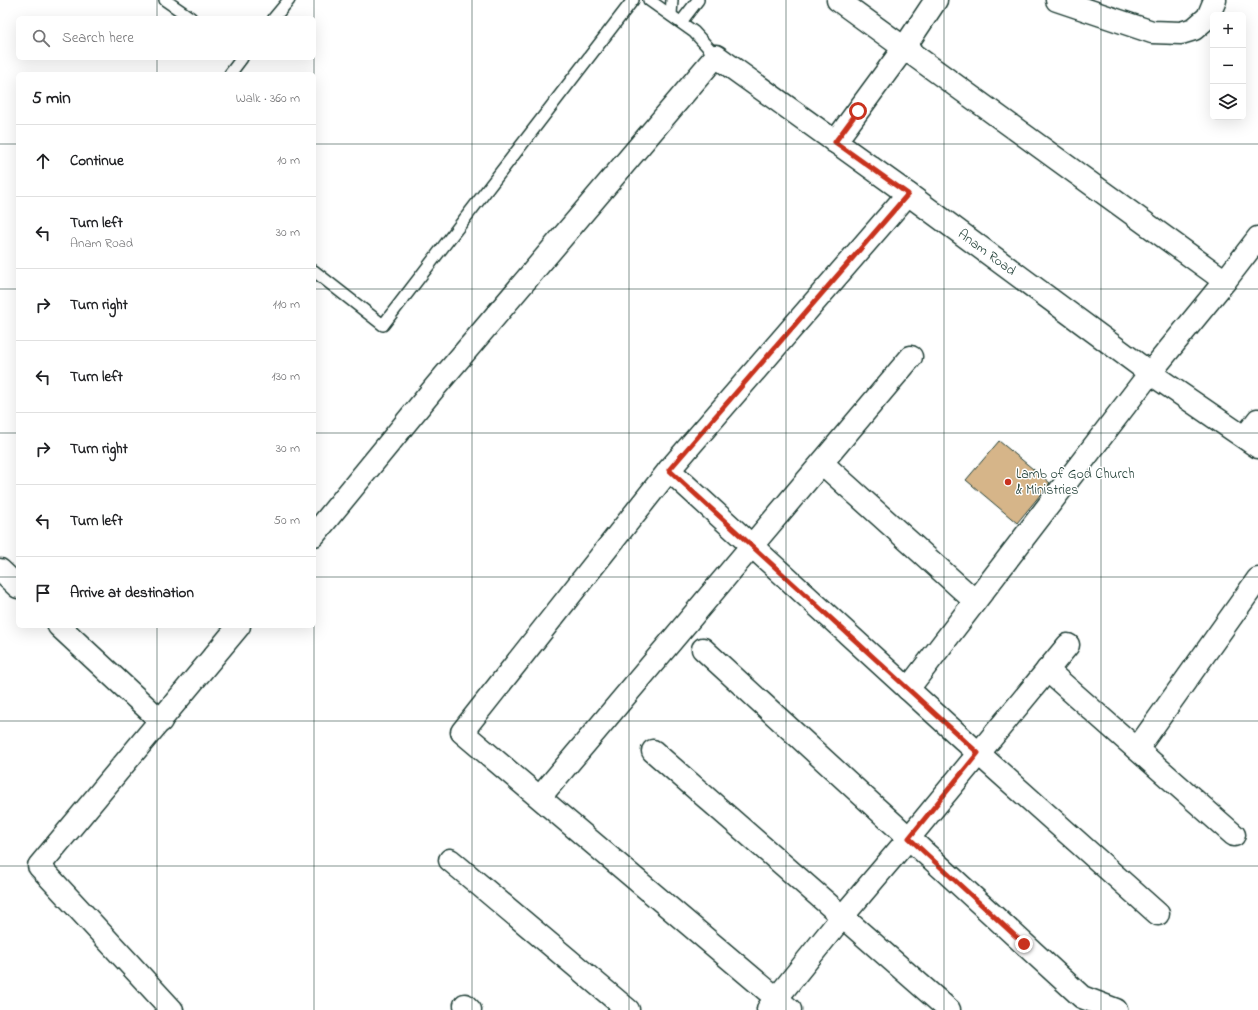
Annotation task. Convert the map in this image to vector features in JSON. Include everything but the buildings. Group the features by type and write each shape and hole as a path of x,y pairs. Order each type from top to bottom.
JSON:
{"street":[{"path":"838,0 1225,281"},
{"path":"835,142 904,48 936,0"},
{"path":"1057,0 1152,32 1181,33 1194,29 1208,17 1215,0"},
{"path":"316,533 436,386 716,56"},
{"name":"Anam Road","path":"716,56 908,194 1150,373 1251,442"},
{"path":"908,194 669,470 462,732 540,797 778,1006 842,917 1068,645"},
{"path":"908,689 1150,373 1258,238"},
{"path":"540,797 911,357"},
{"path":"1251,442 1258,420"},
{"path":"822,463 976,601"},
{"path":"669,470 978,753 1158,914"},
{"path":"0,570 16,585"},
{"path":"1137,749 1258,579"},
{"path":"61,628 161,721"},
{"path":"172,1010 39,866 237,628"},
{"path":"703,649 1082,997 1116,1010"},
{"path":"1048,670 1234,835"},
{"path":"653,751 948,1010"},
{"path":"450,860 628,1010"}],"lane":[{"path":"165,0 188,16"},
{"path":"276,16 289,0"},
{"path":"316,273 383,325 633,0"},
{"path":"648,0 694,32 716,56"},
{"path":"671,15 672,0"},
{"path":"681,22 698,0"},
{"path":"232,72 240,60"}],"place":[{"name":"Lamb of God Church & Ministries","path":"1008,482"}],"route":[{"path":"858,111 835,142 908,194 669,470 978,753 909,838 1024,944"}]}
